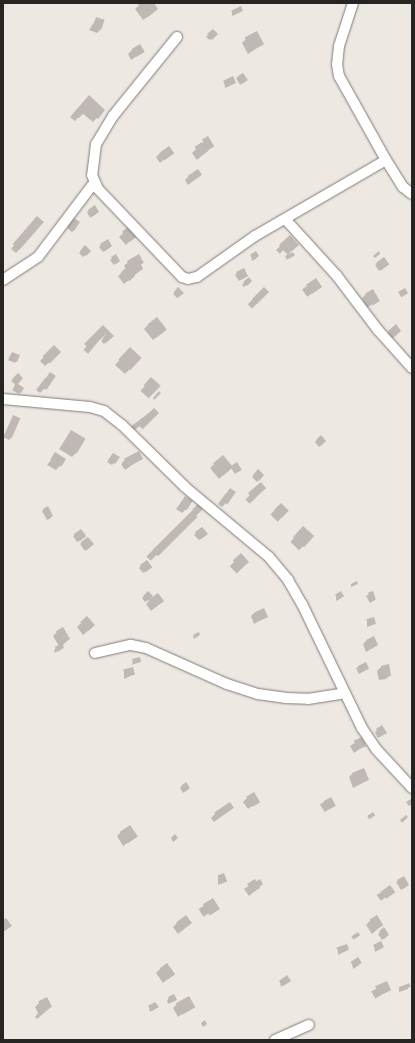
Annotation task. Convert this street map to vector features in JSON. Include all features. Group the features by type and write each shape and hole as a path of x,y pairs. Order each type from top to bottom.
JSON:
{"street":[{"path":"353,3 339,46 337,64 339,76 386,160 403,187 412,194"},
{"path":"177,37 113,116 96,144 92,161 94,183 170,264 188,280 197,276 255,236 286,220 386,160"},
{"path":"3,280 38,257 94,183"},
{"path":"286,220 337,276 378,330 412,368"},
{"path":"3,399 90,407 104,411 122,425 184,486 269,557 292,586 345,692 351,708 376,749 412,788"},
{"path":"95,653 131,645 146,648 227,684 258,694 285,698 308,699 345,692"},
{"path":"275,1040 309,1025"}],"building":[{"path":"140,3 154,3 158,9 148,17 138,5"},
{"path":"241,6 243,11 234,15 231,11"},
{"path":"96,17 105,20 101,29 93,27"},
{"path":"213,29 218,34 212,40 207,34"},
{"path":"257,31 264,44 252,51 245,38"},
{"path":"140,44 145,52 136,57 132,49"},
{"path":"243,73 248,80 242,84 238,76"},
{"path":"233,76 236,83 227,87 223,81"},
{"path":"89,95 105,110 98,119 87,110 92,104 79,118 74,113"},
{"path":"208,136 214,146 208,150 202,140"},
{"path":"202,142 208,151 201,156 195,147"},
{"path":"169,146 174,153 165,160 159,153"},
{"path":"198,169 202,175 192,182 188,176"},
{"path":"95,205 99,212 92,217 88,210"},
{"path":"37,216 44,222 20,250 13,244"},
{"path":"74,218 80,222 74,231 68,226"},
{"path":"129,226 137,236 130,242 122,232"},
{"path":"290,235 299,245 292,251 288,247 284,251 279,245"},
{"path":"108,239 112,246 105,251 100,244"},
{"path":"85,245 91,251 86,256 80,251"},
{"path":"256,251 259,256 254,260 250,255"},
{"path":"293,252 295,256 287,260 285,256"},
{"path":"116,254 120,261 116,264 111,257"},
{"path":"139,254 144,263 141,264 143,269 135,274 127,261"},
{"path":"384,257 389,264 381,270 376,263"},
{"path":"127,267 135,276 129,281 121,272"},
{"path":"244,268 248,276 241,280 236,272"},
{"path":"249,277 252,281 247,286 243,282"},
{"path":"316,278 322,287 312,294 306,285"},
{"path":"178,287 184,293 179,297 174,292"},
{"path":"264,287 269,292 257,304 252,299"},
{"path":"405,288 408,293 401,297 398,292"},
{"path":"373,289 380,301 372,306 365,294"},
{"path":"157,317 167,330 157,337 148,324"},
{"path":"396,324 401,331 393,338 388,331"},
{"path":"103,325 114,336 106,343 102,339 107,333 90,349 84,344"},
{"path":"54,345 61,352 50,363 43,356"},
{"path":"130,347 142,358 130,370 118,359"},
{"path":"12,352 20,355 17,362 9,358"},
{"path":"50,372 56,376 46,390 40,386"},
{"path":"18,373 23,378 18,384 24,388 21,393 13,388 16,383 12,379"},
{"path":"151,377 161,386 153,394 144,385"},
{"path":"154,408 159,413 143,429 138,424"},
{"path":"13,415 20,418 13,436 6,432"},
{"path":"71,430 86,439 77,453 62,445"},
{"path":"321,435 326,441 321,446 316,440"},
{"path":"139,451 143,459 128,467 124,459"},
{"path":"55,452 66,459 61,467 50,460"},
{"path":"113,453 120,457 115,464 108,460"},
{"path":"223,455 233,467 223,476 213,463"},
{"path":"237,462 242,470 237,473 232,465"},
{"path":"258,469 264,475 259,481 253,475"},
{"path":"261,482 266,488 253,499 248,493"},
{"path":"230,488 236,492 227,504 222,500"},
{"path":"185,496 193,501 187,510 179,505"},
{"path":"281,503 289,511 282,518 274,510"},
{"path":"198,504 203,509 197,515 192,510"},
{"path":"48,506 53,516 49,519 43,509"},
{"path":"192,511 198,517 158,556 152,551"},
{"path":"303,526 314,536 304,547 293,537"},
{"path":"202,527 208,534 201,539 195,532"},
{"path":"81,529 86,536 79,542 74,534"},
{"path":"88,537 94,544 87,550 81,542"},
{"path":"241,553 249,562 241,569 233,560"},
{"path":"147,560 152,567 145,573 140,565"},
{"path":"148,591 153,596 148,601 143,596"},
{"path":"341,591 344,596 338,600 335,595"},
{"path":"373,591 376,600 371,601 368,593"},
{"path":"158,593 164,601 155,608 149,600"},
{"path":"264,608 268,617 260,621 256,612"},
{"path":"87,616 95,625 88,631 80,622"},
{"path":"374,617 376,624 368,626 366,619"},
{"path":"63,627 70,639 63,643 56,631"},
{"path":"374,636 378,645 371,649 366,640"},
{"path":"62,643 64,648 57,652 55,647"},
{"path":"140,657 141,662 134,664 132,659"},
{"path":"366,662 369,669 360,672 358,666"},
{"path":"389,664 391,676 382,677 381,666"},
{"path":"133,667 135,675 125,677 123,669"},
{"path":"382,725 387,733 380,737 376,729"},
{"path":"362,737 366,746 358,750 354,741"},
{"path":"364,768 369,780 357,785 352,773"},
{"path":"186,782 190,788 185,792 181,786"},
{"path":"254,792 260,802 252,807 246,797"},
{"path":"331,797 336,806 329,810 324,801"},
{"path":"230,802 234,808 218,818 214,813"},
{"path":"130,825 138,837 128,843 120,832"},
{"path":"224,873 227,881 221,884 217,876"},
{"path":"404,876 409,885 403,889 397,880"},
{"path":"255,879 260,888 253,892 247,884"},
{"path":"390,885 395,892 386,899 381,891"},
{"path":"213,898 220,909 210,915 203,904"},
{"path":"186,915 192,923 182,930 176,922"},
{"path":"377,915 383,925 375,930 369,920"},
{"path":"6,918 12,926 3,932 3,920"},
{"path":"384,927 389,935 384,939 379,931"},
{"path":"381,941 384,947 377,951 373,945"},
{"path":"347,944 349,950 338,953 337,947"},
{"path":"358,957 362,963 354,968 351,962"},
{"path":"167,963 175,974 168,980 160,968"},
{"path":"287,975 291,981 283,986 279,981"},
{"path":"387,981 391,990 379,995 375,986"},
{"path":"409,983 411,987 401,992 399,988"},
{"path":"174,994 177,1000 170,1003 168,997"},
{"path":"189,996 195,1007 182,1015 176,1003"},
{"path":"47,997 52,1007 43,1011 38,1002"},
{"path":"155,1002 159,1007 152,1011 148,1006"}]}
